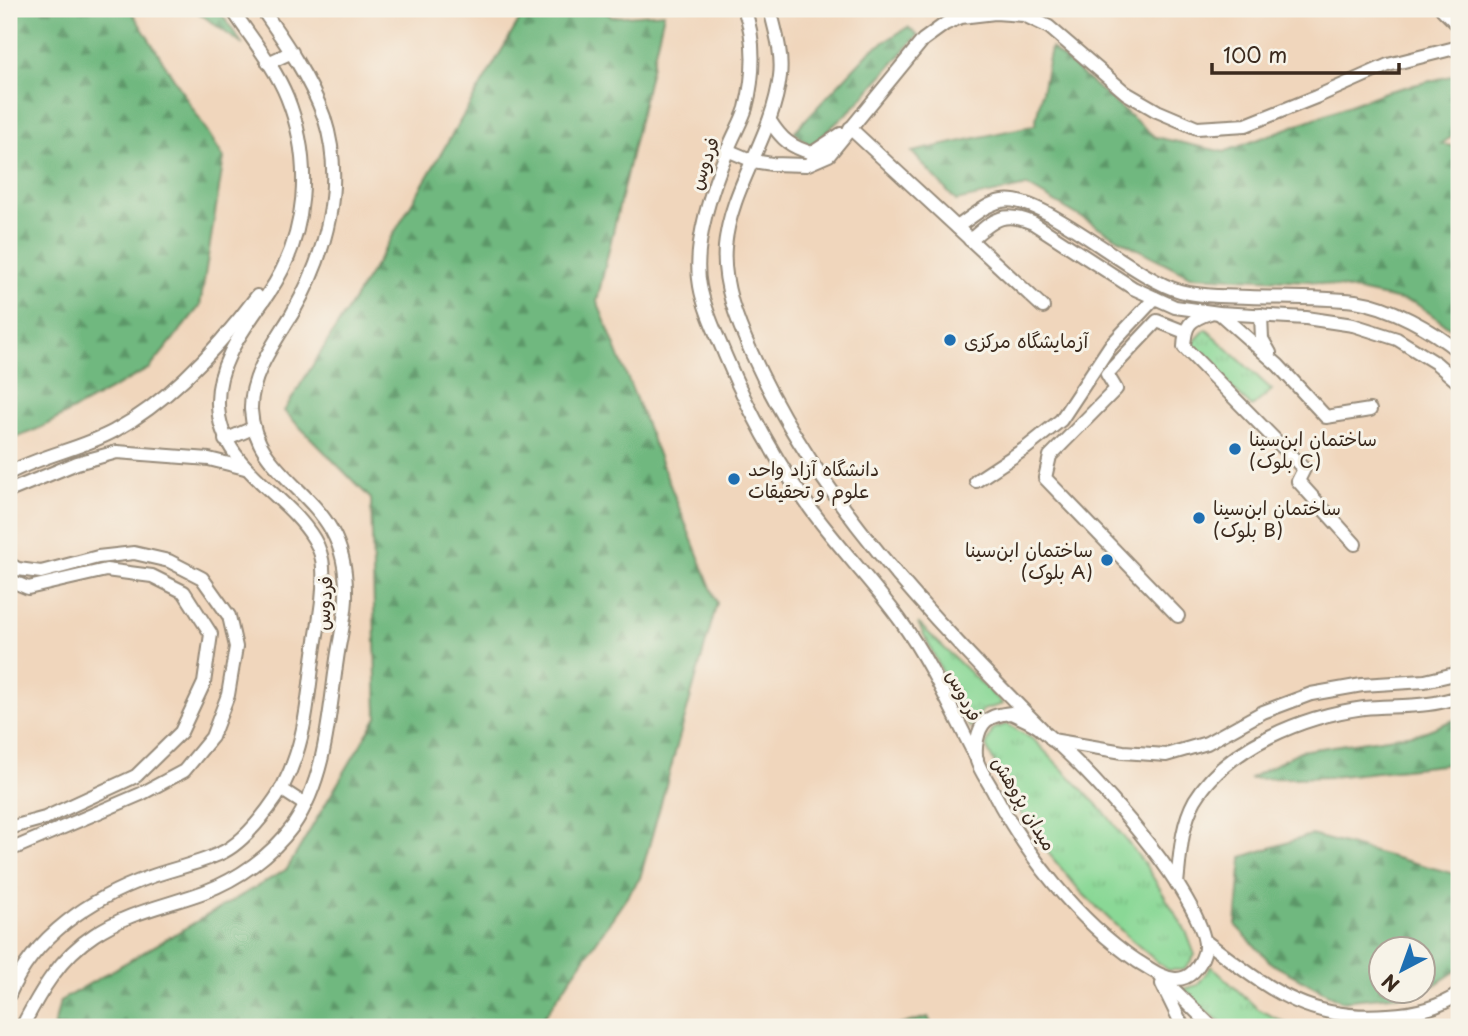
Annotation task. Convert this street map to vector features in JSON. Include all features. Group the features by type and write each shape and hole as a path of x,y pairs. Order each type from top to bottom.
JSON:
{"lane":[{"name":"فردوس","path":"9,995 33,953 80,912 110,893 136,882 221,854 243,837 269,808 281,789 296,757 303,730 323,589 323,564 316,542 302,522 245,468 225,440 218,404 223,369 238,338 279,278 301,219 303,157 286,96 268,63 232,9"},
{"name":"فردوس","path":"22,1027 54,974 74,951 93,936 152,907 203,892 242,874 278,843 293,825 320,764 347,593 344,562 334,533 318,509 271,464 253,428 251,405 256,379 305,291 328,233 333,191 331,153 324,118 292,52 262,9"},
{"name":"فردوس","path":"744,9 753,38 746,109 727,150 705,214 698,250 700,285 716,334 768,446 811,509 900,620 932,671 977,759"},
{"name":"فردوس","path":"770,9 778,39 780,75 770,121 726,235 724,257 727,283 741,329 762,377 792,430 853,521 960,646 1042,729"},
{"path":"1442,9 1459,26"},
{"path":"727,150 753,161 806,165 829,155 923,40 958,13 1024,15 1049,27 1126,93 1157,111 1197,128 1246,125 1388,65 1459,47"},
{"path":"268,63 292,52"},
{"path":"770,121 779,137 797,149 812,153 850,128"},
{"path":"850,128 1043,307"},
{"path":"957,227 989,205 1004,200 1020,200 1040,209 1142,273 1179,291 1221,296 1358,302 1406,318 1459,352"},
{"path":"970,240 994,219 1017,216 1033,223 1133,288 1175,307 1353,324 1396,339 1436,363 1459,383"},
{"path":"9,473 113,432 162,400 229,332 287,257"},
{"path":"976,481 1026,449 1061,420 1110,345 1155,298"},
{"path":"1310,319 1311,299"},
{"path":"1216,312 1194,319 1185,332 1184,347 1304,469 1298,481 1355,544"},
{"path":"1216,312 1278,365 1326,417 1370,410"},
{"path":"1261,315 1262,338 1278,365"},
{"path":"1107,374 1157,321 1185,332"},
{"path":"1093,372 1107,374 1116,388 1050,456 1045,478 1178,616"},
{"path":"225,440 253,428"},
{"path":"9,491 77,463 117,452 209,459 245,468"},
{"path":"9,564 18,569 41,572 98,557 134,553 170,561 202,578 229,617 236,647 228,695 212,737 184,771 141,794 17,847 9,848"},
{"path":"9,580 29,588 106,570 152,576 184,592 211,634 204,683 181,732 136,776 46,818 9,828"},
{"path":"1052,740 1123,752 1166,755 1207,743 1263,712 1311,694 1362,685 1425,681 1459,673"},
{"path":"1177,884 1183,833 1195,801 1223,768 1273,733 1318,717 1365,708 1429,704 1459,697"},
{"name":"میدان پژوهش","path":"1157,974 1091,925 1031,854 998,801 977,759 977,741 985,722 1011,713 1042,729 1131,821 1160,858 1195,915 1205,941"},
{"path":"281,789 304,804"},
{"path":"1157,974 1175,979 1188,977 1198,967 1205,950 1205,941"},
{"path":"1205,941 1260,981 1301,1005 1343,1016 1414,1013 1459,994"},
{"path":"1157,974 1183,1027"},
{"path":"1157,974 1212,1027"}],"shaded area":[{"name":"دانشگاه آزاد واحد علوم و تحقیقات","path":"9,9 1459,9 1459,1027 9,1027"}],"green space":[{"path":"9,9 130,9 224,158 200,306 150,368 42,427 9,441"},
{"path":"197,9 218,9 243,45 199,13"},
{"path":"526,9 602,9 612,17 664,13 597,301 717,603 640,878 537,1027 54,1027 60,1001 287,869 377,717 371,499 284,411 376,264"},
{"path":"908,27 918,35 857,104 811,146 794,132 870,51"},
{"path":"1051,48 1155,137 1224,152 1385,92 1459,74 1459,132 1441,144 1459,147 1459,334 1415,303 1310,281 1190,276 1027,186 956,201 912,152 1035,125"},
{"path":"1206,329 1272,390 1252,407 1188,348"},
{"path":"918,623 1003,704 983,710 970,728"},
{"path":"1459,718 1459,763 1331,777 1249,779 1300,751 1421,733"},
{"path":"1007,724 1034,740 1106,814 1146,866 1186,931 1195,955 1184,970 1167,970 1128,937 1081,892 1049,854 1017,808 986,746 993,729"},
{"path":"1311,835 1459,875 1459,969 1436,984 1436,934 1366,934 1366,999 1341,1001 1272,964 1236,926 1242,857"},
{"path":"1211,966 1258,1009 1293,1027 1227,1027 1179,990 1198,985"},
{"path":"928,1017 933,1027 893,1027"}],"place":[{"name":"آزمایشگاه مرکزی","path":"950,340"},
{"name":"ساختمان ابن‌سینا (بلوک C)","path":"1235,449"},
{"name":"دانشگاه آزاد واحد علوم و تحقیقات","path":"734,479"},
{"name":"ساختمان ابن‌سینا (بلوک B)","path":"1199,518"},
{"name":"ساختمان ابن‌سینا (بلوک A)","path":"1107,560"}]}
